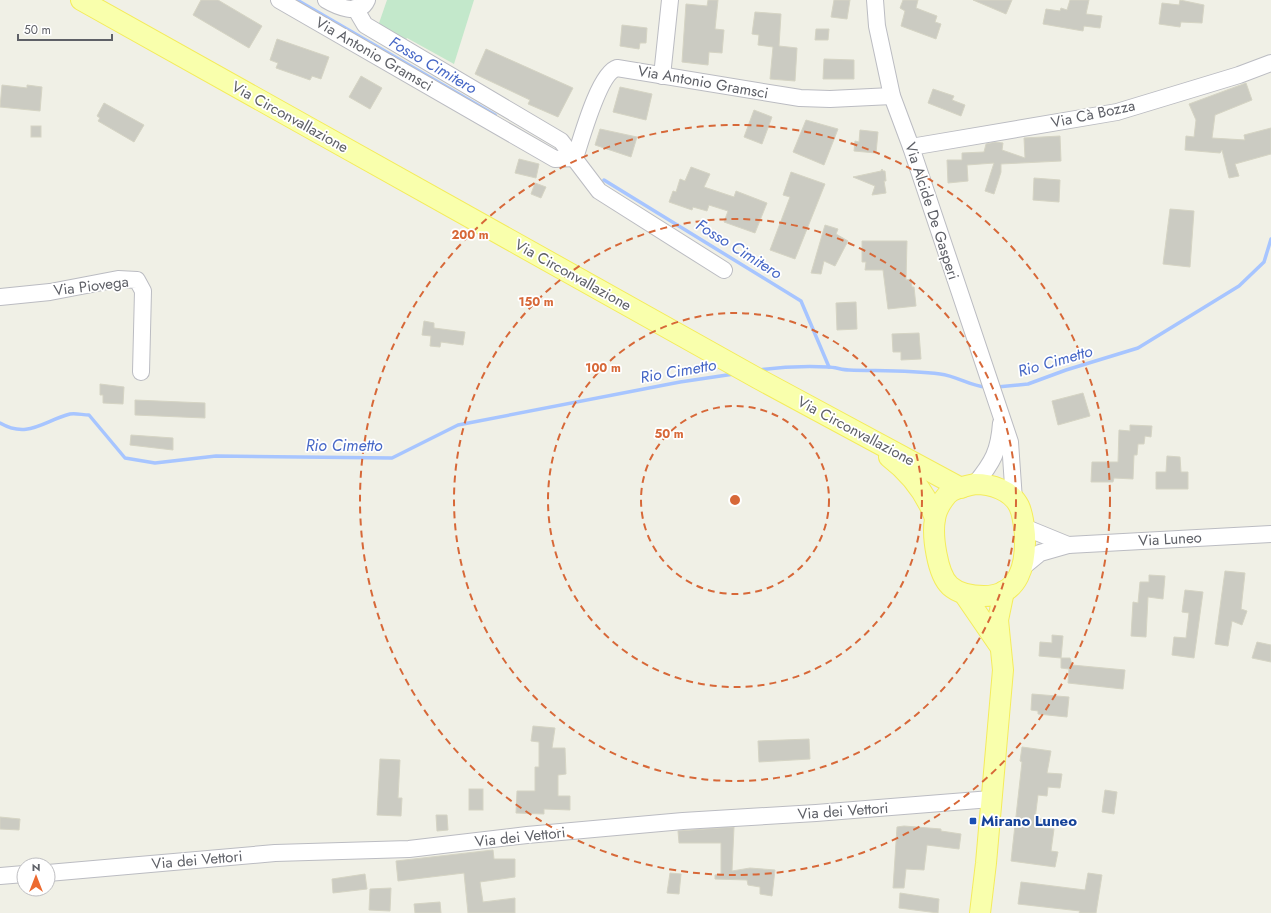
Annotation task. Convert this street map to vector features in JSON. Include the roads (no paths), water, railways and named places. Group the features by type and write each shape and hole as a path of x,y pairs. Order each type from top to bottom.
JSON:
{"main road":[{"name":"Via Circonvallazione","path":"81,0 756,378 861,435 968,486"},
{"path":"861,435 907,473 929,502 935,518 938,560 942,573 949,585 964,594 1000,646"},
{"path":"935,518 939,506 948,494 968,486 984,484 998,488 1019,505 1024,527 1025,546 1023,567 1017,581 1004,591 985,596 964,594"},
{"path":"980,913 986,863 1003,670 1000,646 999,611 1004,591"}],"street":[{"name":"Via Antonio Gramsci","path":"279,0 555,159 575,158"},
{"path":"326,0 344,9 361,4"},
{"path":"662,76 670,0"},
{"name":"Via Alcide De Gasperi","path":"875,0 877,26 892,96 911,148 1001,419"},
{"name":"Via Antonio Gramsci","path":"361,4 365,25 561,141 575,158"},
{"name":"Via Cà Bozza","path":"911,148 1117,112 1238,75 1271,62"},
{"name":"Via Antonio Gramsci","path":"575,158 588,118 604,80 611,69 625,68 662,76 800,98 830,99 892,96"},
{"path":"575,158 599,191 724,270"},
{"name":"Via Piovega","path":"0,297 81,287 118,279 137,280 143,291 141,372"},
{"path":"968,486 996,456 1000,440 1001,419"},
{"path":"1001,419 1010,442 1014,500"},
{"path":"1024,527 1068,545"},
{"name":"Via Luneo","path":"1068,545 1271,534"},
{"path":"1023,567 1040,553 1068,545"},
{"name":"Via dei Vettori","path":"56,872 275,853 409,849 527,835 683,821 816,813 991,799"},
{"path":"0,876 16,875"}],"waterway":[{"name":"Fosso Cimitero","path":"297,0 495,115"},
{"name":"Fosso Cimitero","path":"604,180 801,301 829,367"},
{"name":"Rio Cimetto","path":"997,387 1028,384 1066,370 1138,348 1239,286 1264,262 1271,239"},
{"name":"Rio Cimetto","path":"758,370 783,367 831,367 846,370 917,372 946,375 974,385 986,387"},
{"name":"Rio Cimetto","path":"0,423 10,427 27,429 70,414 89,415 125,458 155,463 216,456 392,458 458,425 680,382 734,374"}],"place":[{"name":"Mirano Luneo","path":"973,821"}]}
